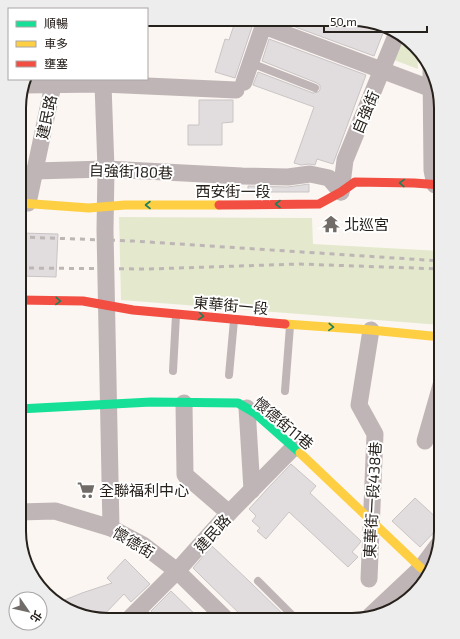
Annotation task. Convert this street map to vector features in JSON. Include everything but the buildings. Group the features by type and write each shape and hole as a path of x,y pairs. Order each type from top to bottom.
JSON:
{"street":[{"path":"29,84 53,82 103,82 240,86 251,64 263,26"},
{"path":"269,26 382,71 432,89"},
{"name":"自強街","path":"341,192 345,160 395,38"},
{"name":"建民路","path":"26,197 34,171 53,82"},
{"path":"103,82 106,169 108,405 111,528"},
{"path":"432,92 432,170 434,175"},
{"name":"自強街180巷","path":"34,171 106,169 288,177 310,174 329,178 341,192"},
{"name":"西安街一段","path":"26,203 89,208 125,205 319,204 341,192 355,182 434,185"},
{"name":"東華街一段","path":"26,300 83,302 134,310 234,320 434,336"},
{"name":"東華街一段438巷","path":"369,579 375,434 359,405 371,330"},
{"name":"懷德街11巷","path":"26,409 151,402 238,403 255,413 294,447 421,568"},
{"path":"184,403 185,475 230,513"},
{"path":"246,408 252,490"},
{"path":"425,441 434,409"},
{"name":"建民路","path":"142,613 177,571 230,513 294,447"},
{"name":"懷德街","path":"26,512 55,511 111,528 143,545 177,571 220,613"},
{"path":"381,608 410,587 431,555"}],"lane":[{"path":"251,64 315,88"},
{"path":"172,371 176,314"},
{"path":"229,375 234,320"},
{"path":"285,391 290,325"},
{"path":"258,581 290,613"}],"green space":[{"path":"401,42 417,59 418,69 394,60"},
{"path":"119,217 312,218 313,244 434,251 434,324 121,300"}],"railway":[{"path":"26,237 133,241 434,261"},
{"path":"26,268 148,269 299,264 434,269"}],"traffic: fast":[{"path":"26,409 151,402 238,403 255,413 300,453"}],"traffic: slow":[{"path":"26,203 89,208 125,205 219,205"},
{"path":"285,324 434,336"},
{"path":"300,453 421,568"}],"traffic: jam":[{"path":"219,205 319,204 341,192 355,182 434,184"},
{"path":"26,300 83,301 133,310 285,324"}],"place":[{"name":"北巡宮","path":"331,224"},
{"name":"全聯福利中心","path":"86,490"}]}
